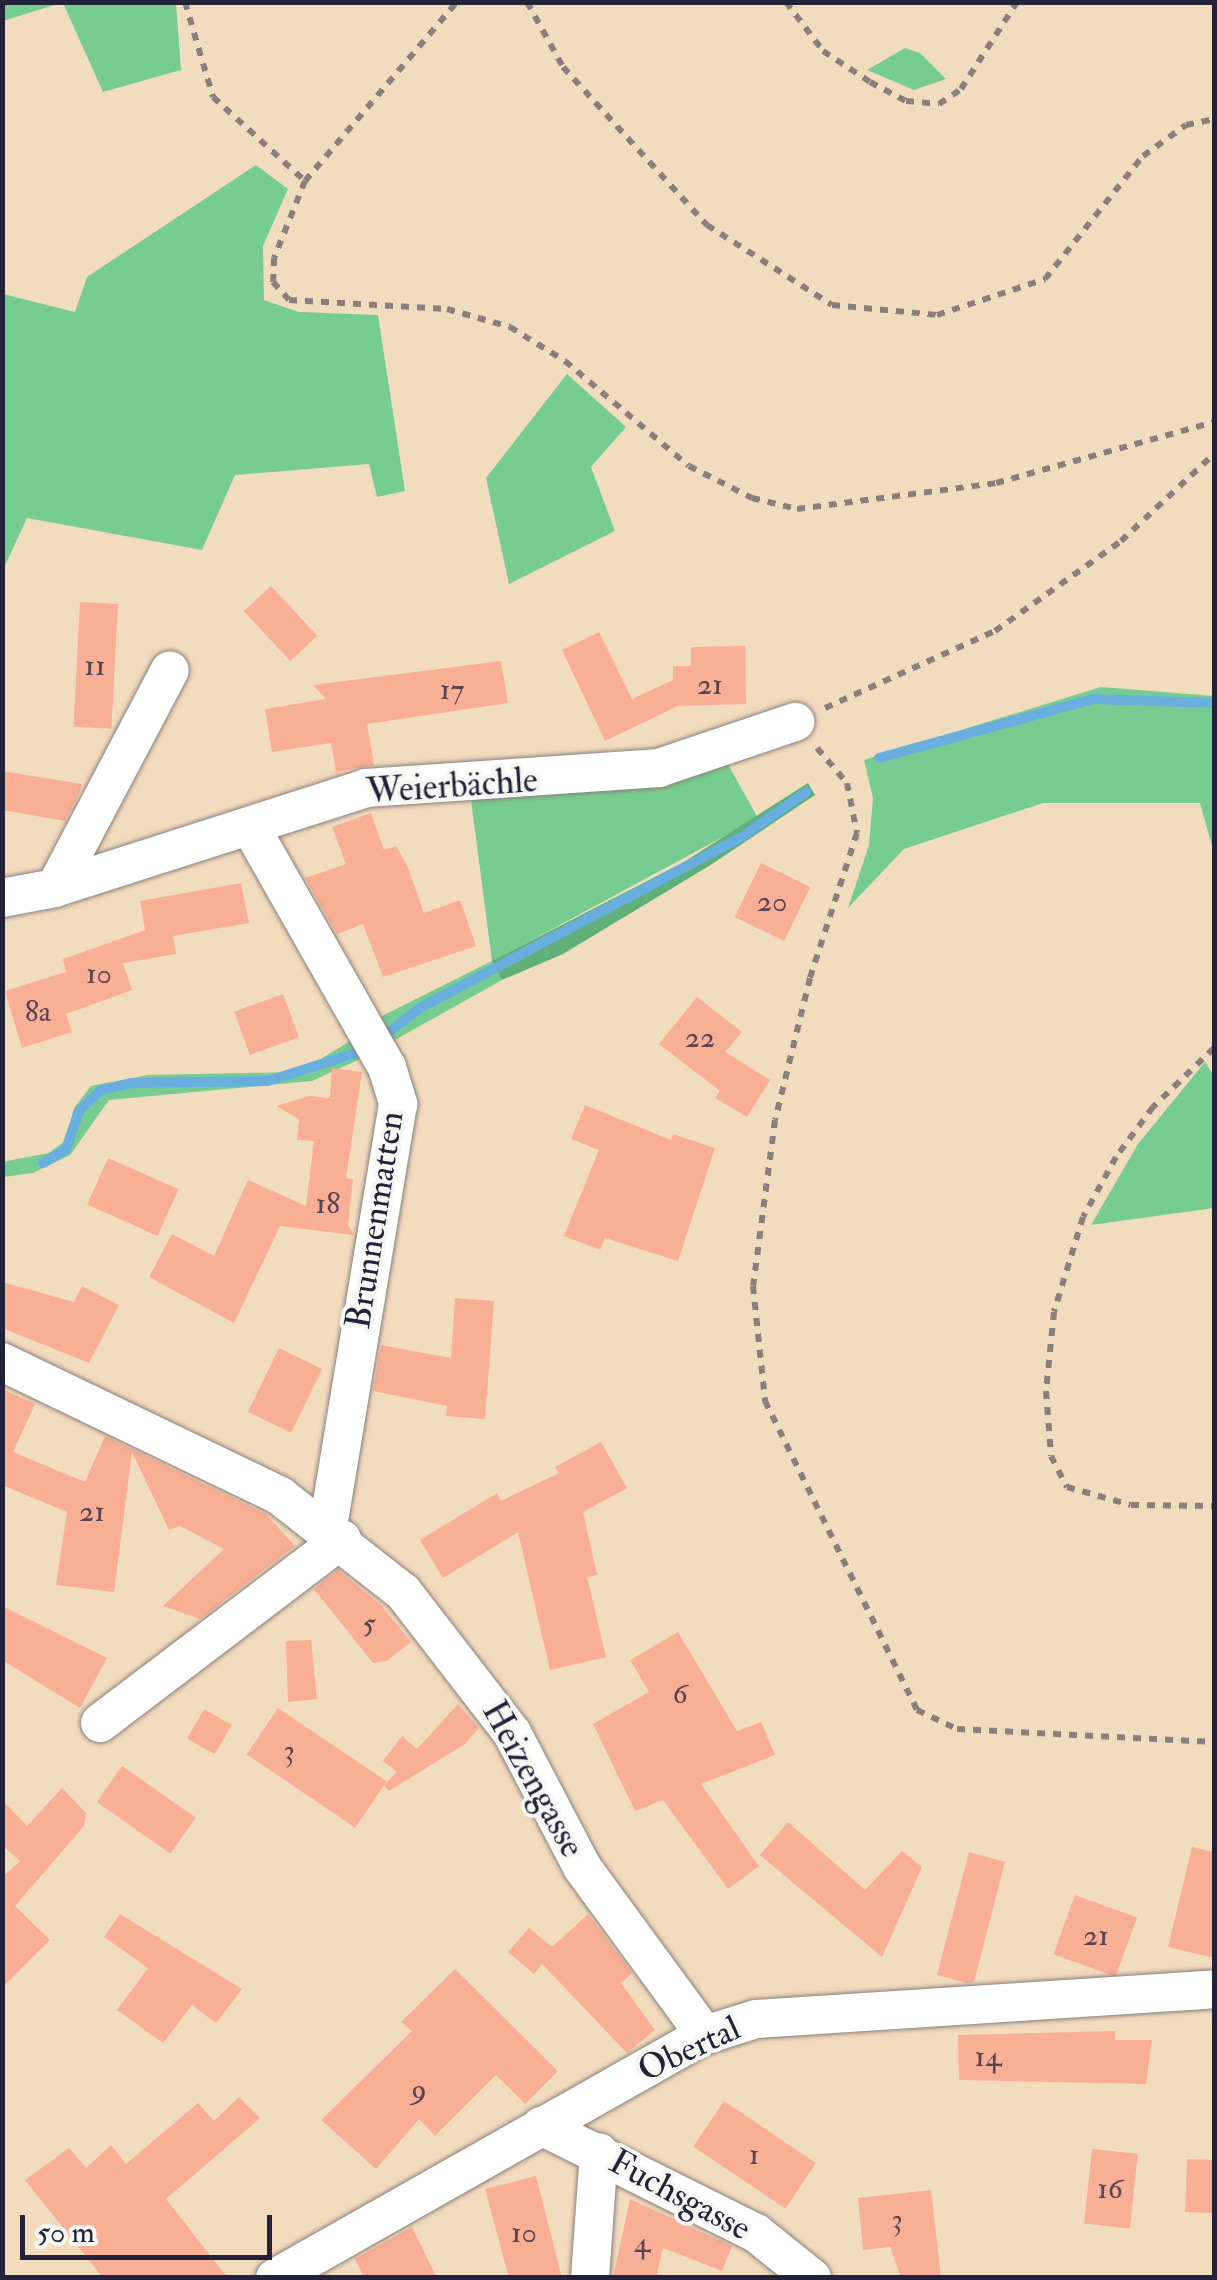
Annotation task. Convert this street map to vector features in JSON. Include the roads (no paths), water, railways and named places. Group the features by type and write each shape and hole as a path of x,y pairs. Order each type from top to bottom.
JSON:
{"street":[{"path":"55,888 170,670"},
{"name":"Weierbächle","path":"2,898 55,888 366,788 660,768 795,722"},
{"name":"Brunnenmatten","path":"251,828 387,1066 398,1104 335,1534"},
{"name":"Heizengasse","path":"2,1362 280,1496 335,1534 430,1621 512,1733 582,1868 705,2034"},
{"path":"100,1723 335,1534"},
{"name":"Obertal","path":"275,2278 705,2034 756,2019 1214,1989"},
{"name":"Fuchsgasse","path":"540,2126 599,2152 756,2234 812,2278"},
{"path":"590,2278 599,2152"}],"waterway":[{"path":"879,758 1093,699 1214,703"},
{"path":"386,1034 420,1008 743,836 806,792"},
{"path":"43,1163 66,1149 79,1111 101,1090 131,1083 268,1081 362,1051"}]}
